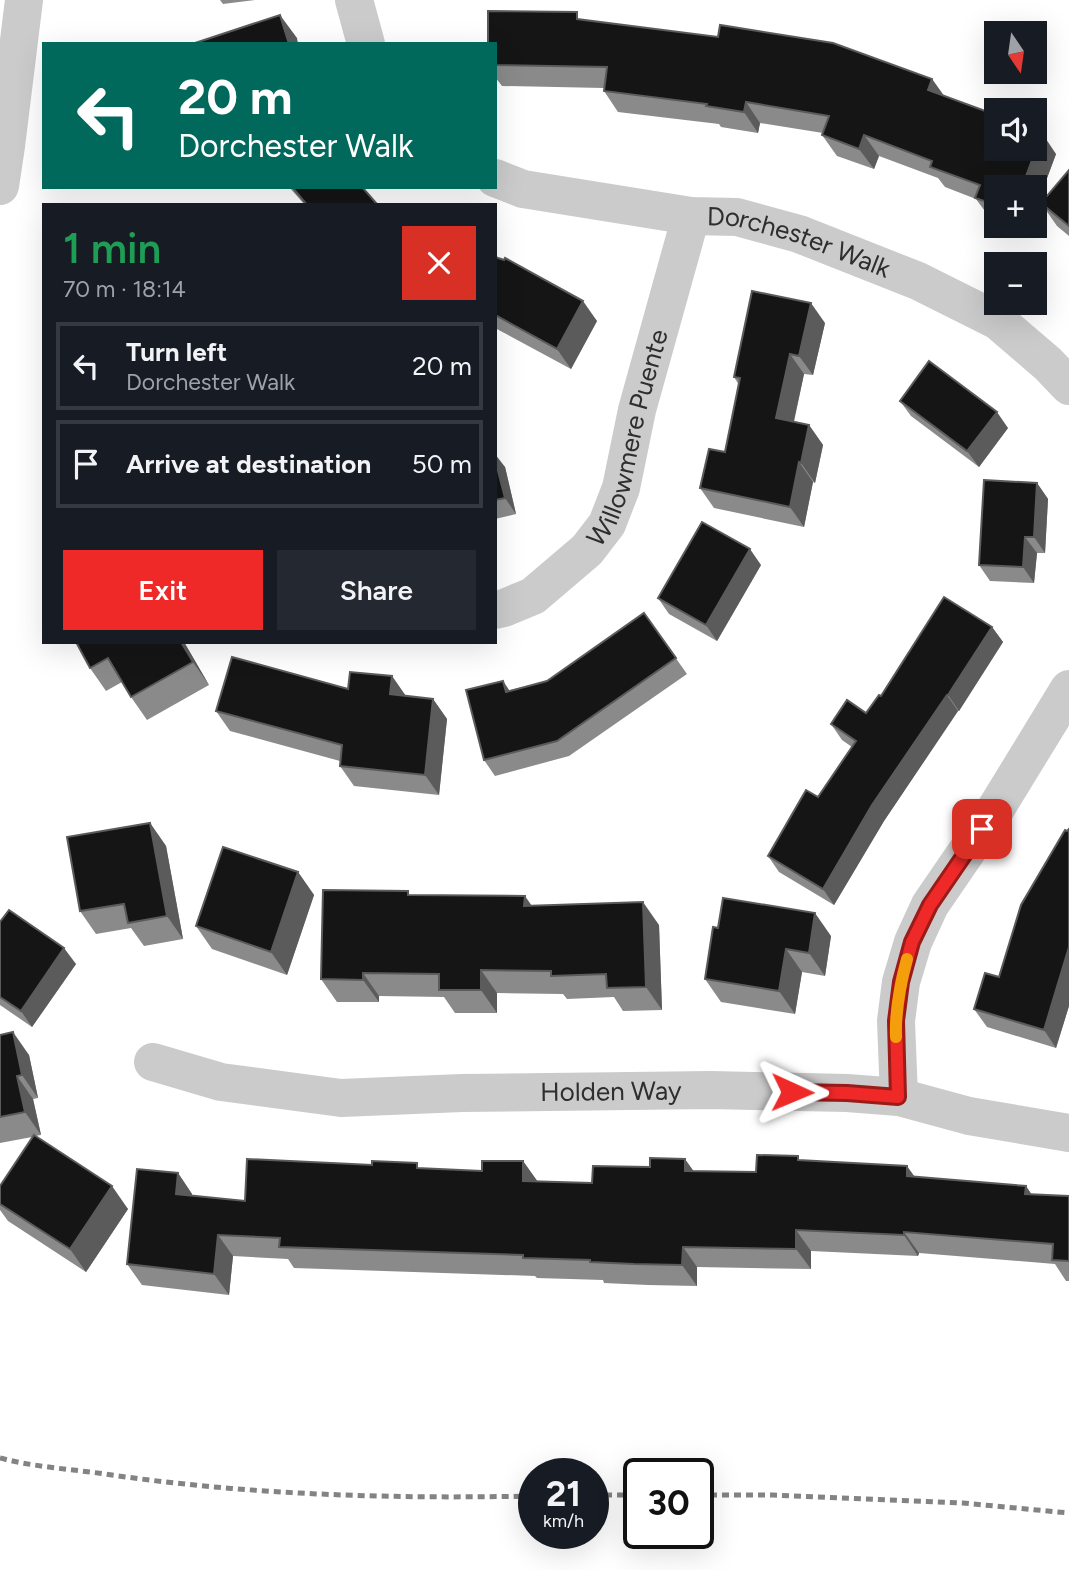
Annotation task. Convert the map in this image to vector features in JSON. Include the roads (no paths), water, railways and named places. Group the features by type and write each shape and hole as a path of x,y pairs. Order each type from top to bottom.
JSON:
{"street":[{"path":"0,186 24,0"},
{"path":"354,0 365,42"},
{"name":"Dorchester Walk","path":"497,179 523,189 691,216 737,217 799,234 918,281 998,321 1069,386"},
{"name":"Willowmere Puente","path":"497,610 533,596 587,550 607,524 621,488 637,410 691,216"},
{"path":"898,1097 896,1021 901,982 912,942 930,905 995,810 1069,689"},
{"name":"Holden Way","path":"153,1062 221,1082 341,1098 462,1093 711,1090 847,1093 898,1097 968,1116 1069,1133"}],"railway":[{"path":"0,1458 39,1466 158,1481 265,1491 373,1496 518,1496"},
{"path":"609,1495 623,1495"},
{"path":"714,1495 963,1503 1069,1513"}]}
